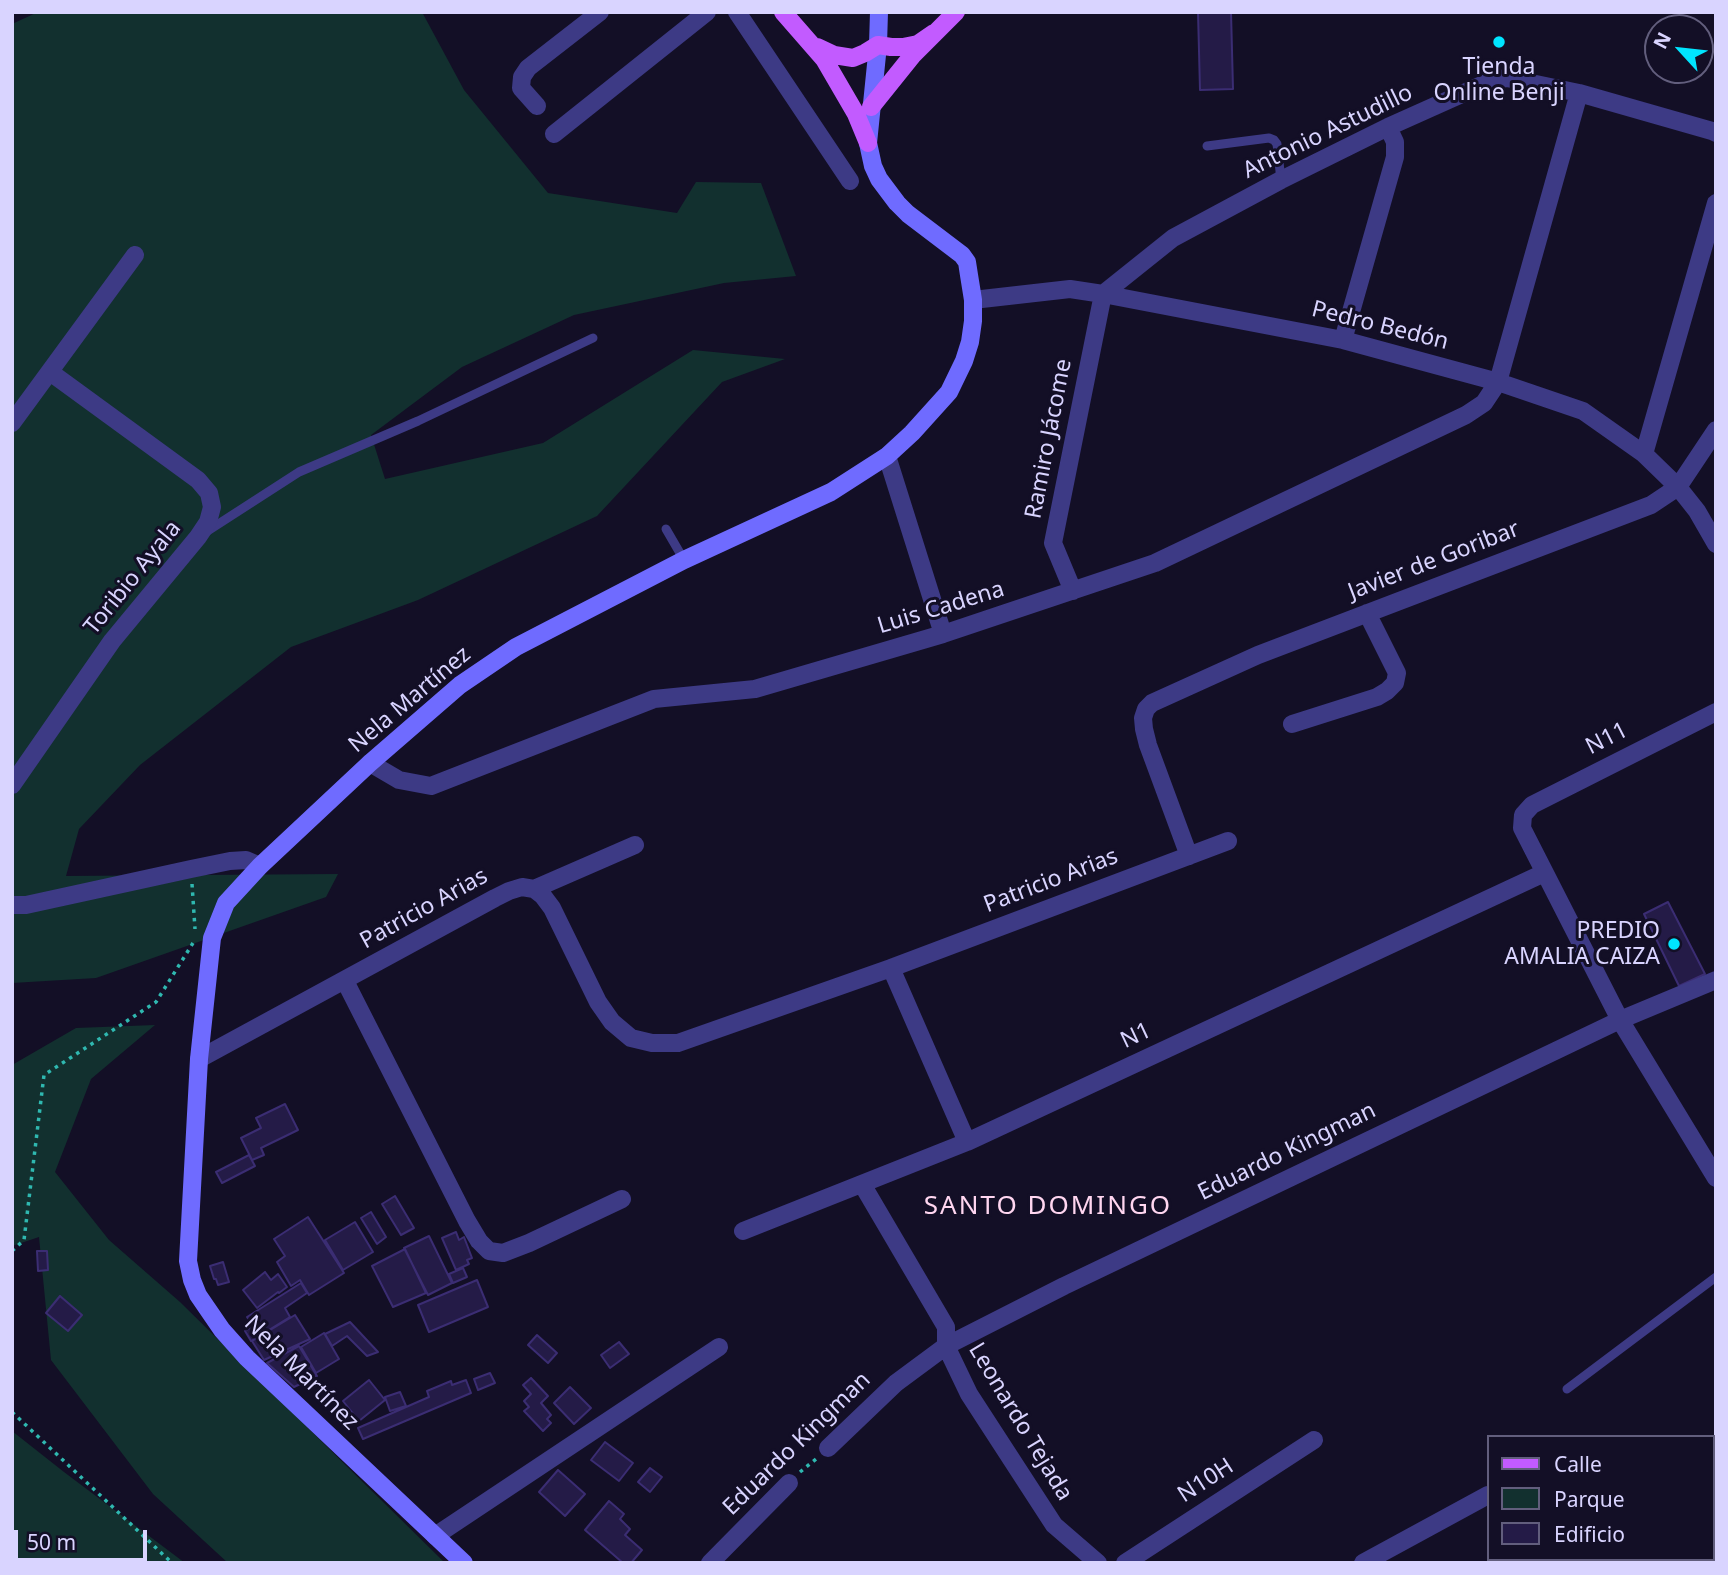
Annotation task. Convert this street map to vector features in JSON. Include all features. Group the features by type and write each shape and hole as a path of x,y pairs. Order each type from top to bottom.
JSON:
{"main road":[{"path":"783,12 824,59 856,114 868,143"},
{"name":"Nela Martínez","path":"464,1563 247,1358 222,1330 191,1280 188,1261 199,1059 212,938 226,903 260,866 370,763 460,685 516,647 684,560 831,492 887,456 949,392 970,342 973,321 974,300 967,262 962,255 897,203 873,166 868,143 879,12"},
{"path":"871,107 905,64 956,12"},
{"path":"804,35 819,49 853,58 878,45 903,47 918,44 934,33"}],"street":[{"path":"537,106 522,88 522,77 527,68 600,12"},
{"path":"554,134 707,12"},
{"path":"737,12 850,181"},
{"name":"Antonio Astudillo","path":"1103,294 1173,238 1388,127 1493,80 1507,78 1579,93 1716,134"},
{"path":"1498,382 1579,93"},
{"path":"1343,340 1395,157 1395,142 1388,127"},
{"path":"1644,454 1716,203"},
{"path":"12,423 135,255"},
{"name":"Pedro Bedón","path":"974,300 1070,289 1103,294 1343,340 1498,382 1583,411 1644,454 1678,486 1697,511 1716,544"},
{"name":"Ramiro Jácome","path":"1073,591 1053,542 1103,294"},
{"name":"Toribio Ayala","path":"12,785 112,641 198,537 208,522 212,507 209,493 198,480 50,372"},
{"name":"Luis Cadena","path":"370,763 399,780 430,786 654,699 755,689 943,634 1073,591 1155,563 1466,415 1484,403 1498,382"},
{"name":"Javier de Goribar","path":"1189,856 1148,745 1143,718 1152,702 1258,655 1651,505 1678,486 1716,430"},
{"path":"887,456 943,634"},
{"path":"1292,724 1377,697 1395,683 1397,673 1367,613"},
{"name":"N11","path":"1544,873 1522,828 1523,815 1532,805 1716,712"},
{"name":"Patricio Arias","path":"199,1059 509,891 522,887 534,889 552,908 598,1002 612,1022 631,1038 652,1043 678,1043 891,968 1228,841"},
{"path":"534,889 635,845"},
{"path":"12,905 26,905 191,869 246,860 260,866"},
{"path":"1544,873 1620,1020 1716,1178"},
{"name":"N1","path":"743,1231 967,1142 1544,873"},
{"path":"891,968 967,1142"},
{"name":"Eduardo Kingman","path":"828,1448 896,1383 946,1346 1620,1020 1716,980"},
{"path":"345,981 467,1221 479,1241 489,1251 503,1253 529,1244 622,1199"},
{"name":"Leonardo Tejada","path":"862,1184 946,1327 946,1346 969,1394 1054,1525 1098,1563"},
{"path":"435,1536 719,1347"},
{"name":"N10H","path":"1125,1563 1314,1440"},
{"name":"Eduardo Kingman","path":"710,1563 789,1483"},
{"path":"1363,1563 1486,1496"}],"lane":[{"path":"1207,146 1269,138 1274,140 1277,144 1282,180"},
{"path":"198,537 299,472 418,421 593,338"},
{"path":"666,529 684,560"},
{"path":"1567,1389 1716,1276"}],"path":[{"path":"12,1251 24,1240 44,1074 156,1002 196,938 191,869"},
{"path":"12,1412 172,1563"},
{"name":"Eduardo Kingman","path":"789,1483 828,1448"}],"green space":[{"path":"38,12 422,12 464,90 548,193 677,213 696,182 761,183 796,276 724,283 574,315 462,367 371,435 385,479 543,443 693,350 785,359 722,382 597,516 418,600 291,647 140,765 79,829 66,876 338,874 326,897 96,978 12,983 12,24"},
{"path":"155,1025 91,1079 55,1172 109,1240 180,1302 445,1563 228,1563 153,1494 51,1360 39,1237 12,1246 12,1065 76,1028"},
{"path":"12,1431 64,1472 185,1563 12,1563"}],"building":[{"path":"1198,12 1231,12 1233,89 1200,90"},
{"name":"PREDIO AMALIA CAIZA","path":"1668,902 1705,974 1679,986 1644,914"},
{"path":"285,1104 298,1130 261,1148 264,1155 252,1160 241,1138 261,1128 256,1118"},
{"path":"249,1155 255,1166 222,1183 216,1172"},
{"path":"395,1196 414,1228 401,1235 382,1204"},
{"path":"371,1212 386,1237 377,1244 361,1218"},
{"path":"308,1217 344,1273 309,1295 300,1280 291,1286 277,1262 285,1256 274,1239"},
{"path":"355,1222 373,1252 343,1270 325,1240"},
{"path":"456,1232 459,1240 464,1237 472,1258 467,1260 469,1264 456,1270 442,1238"},
{"path":"429,1236 452,1283 428,1295 404,1248"},
{"path":"405,1249 426,1293 393,1307 372,1266"},
{"path":"37,1251 47,1251 48,1270 38,1271"},
{"path":"223,1262 229,1282 218,1285 210,1266"},
{"path":"463,1268 467,1277 453,1283 449,1274"},
{"path":"265,1272 271,1280 278,1274 287,1287 257,1308 243,1290"},
{"path":"477,1280 488,1307 429,1332 418,1305"},
{"path":"301,1283 307,1293 285,1308 290,1317 251,1341 245,1331 253,1326 247,1317"},
{"path":"60,1296 82,1315 68,1331 46,1313"},
{"path":"295,1315 310,1339 264,1360 252,1341"},
{"path":"350,1322 378,1352 367,1356 347,1336 332,1346 325,1334"},
{"path":"324,1333 339,1359 316,1373 301,1347"},
{"path":"537,1335 557,1353 548,1363 528,1345"},
{"path":"619,1342 629,1354 610,1368 601,1355"},
{"path":"299,1346 317,1376 294,1387 267,1363"},
{"path":"490,1373 495,1383 478,1390 474,1379"},
{"path":"531,1378 548,1396 541,1403 551,1415 547,1419 551,1423 543,1431 524,1411 529,1407 524,1401 531,1394 523,1385"},
{"path":"369,1380 385,1400 359,1421 343,1401"},
{"path":"466,1380 471,1393 363,1439 358,1428 429,1397 427,1391 451,1381 452,1385"},
{"path":"570,1387 591,1408 574,1424 554,1403"},
{"path":"400,1392 406,1406 390,1411 385,1397"},
{"path":"605,1442 633,1463 619,1481 591,1460"},
{"path":"650,1468 662,1477 650,1492 638,1482"},
{"path":"558,1470 585,1494 565,1516 539,1492"},
{"path":"609,1501 624,1514 620,1519 630,1529 625,1535 642,1550 631,1563 623,1563 585,1530"}],"place":[{"name":"Tienda Online Benji","path":"1499,42"},
{"name":"PREDIO AMALIA CAIZA","path":"1674,944"}],"district":[{"name":"SANTO DOMINGO","path":"1048,1207"}]}
